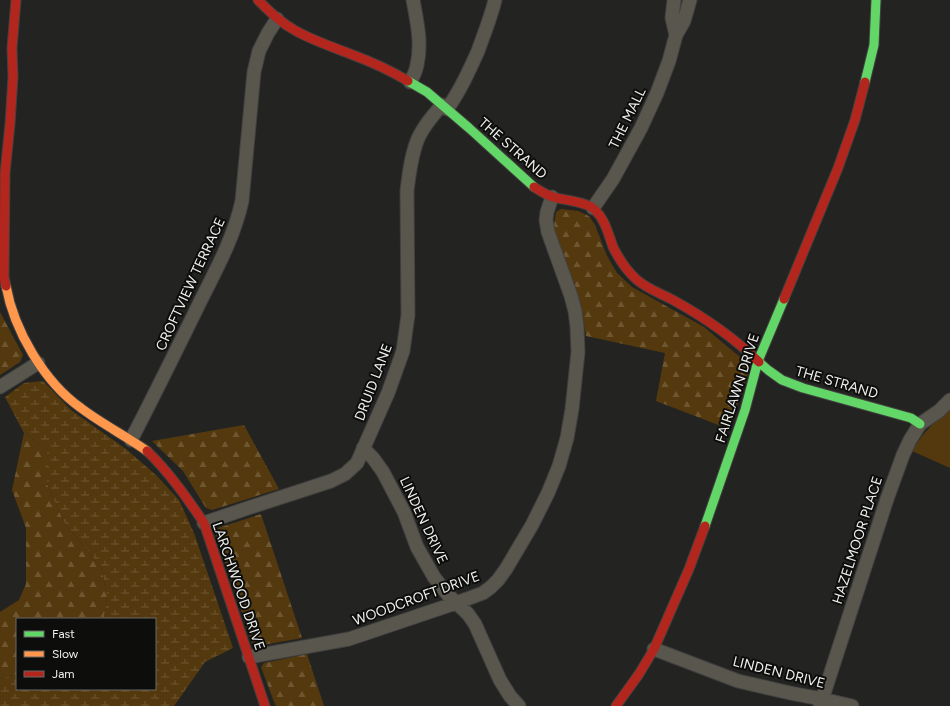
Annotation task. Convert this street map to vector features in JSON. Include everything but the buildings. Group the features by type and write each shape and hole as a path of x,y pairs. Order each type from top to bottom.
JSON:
{"street":[{"name":"LARCHWOOD DRIVE","path":"16,0 12,48 13,77 5,173 4,278 13,314 38,363 57,388 80,408 148,452 169,475 204,523 265,706"},
{"name":"THE STRAND","path":"258,0 277,19 295,31 315,41 393,72 427,92 538,190 552,197 593,208 604,222 620,261 637,280 715,325 743,346 768,370 782,380 803,388 911,418 920,424"},
{"path":"410,82 417,66 419,55 419,40 413,0"},
{"name":"DRUID LANE","path":"204,523 331,481 345,474 357,463 388,393 403,350 408,315 407,191 417,140 434,114 445,107 457,95 484,34 495,0"},
{"name":"THE MALL","path":"674,0 672,18 676,35"},
{"name":"THE MALL","path":"593,208 613,179 641,128 657,93 669,61 676,35 684,21 690,0"},
{"name":"FAIRLAWN DRIVE","path":"616,706 639,674 654,649 689,569 745,410 758,361 838,168 855,120 874,45 876,0"},
{"name":"CROFTVIEW TERRACE","path":"131,440 172,361 221,260 239,217 242,202 254,72 259,51 277,19"},
{"name":"WOODCROFT DRIVE","path":"249,657 350,639 456,603 483,593 498,580 506,569 532,526 548,493 559,466 567,438 572,409 578,341 575,311 571,296 548,232 546,220 552,197"},
{"path":"0,387 38,363"},
{"name":"HAZELMOOR PLACE","path":"821,702 889,492 903,455 920,424 939,411 950,400"},
{"name":"LINDEN DRIVE","path":"364,448 383,472 404,512 418,547 434,577 448,595 468,614 475,624 500,680 510,696 519,706"},
{"name":"LINDEN DRIVE","path":"654,649 738,681 821,702 852,706"}],"green space":[{"path":"561,209 578,211 589,216 595,225 607,256 617,273 632,287 704,327 747,363 749,371 729,429 656,401 665,353 586,336 581,306 556,238 554,225 556,212"},
{"path":"0,312 23,355 20,362 0,375"},
{"path":"43,381 71,410 126,449 157,476 179,500 194,533 233,648 205,662 174,706 0,706 0,679 16,674 16,690 156,690 156,618 104,618 107,596 101,567 64,522 47,484 47,450 24,433 5,397 24,383"},
{"path":"950,409 950,468 912,451 921,437"},
{"path":"244,425 279,489 212,510 206,508 183,471 152,441"},
{"path":"24,433 47,450 47,484 64,522 101,567 107,596 104,618 16,618 16,674 0,679 0,612 19,600 26,584 26,528 12,490"},
{"path":"261,514 302,638 257,646 252,643 216,534 218,528"},
{"path":"307,654 324,706 276,706 261,667 264,663"}],"traffic: fast":[{"path":"865,82 874,45 876,0"},
{"path":"408,81 427,92 534,187"},
{"path":"705,526 745,410 758,361 784,299"},
{"path":"759,362 782,380 803,388 911,418 920,424"}],"traffic: slow":[{"path":"6,286 10,303 23,337 43,370 67,397 81,408 147,451"}],"traffic: jam":[{"path":"6,286 4,277 5,173 13,77 12,48 16,0"},
{"path":"258,0 271,13 296,31 374,64 408,81"},
{"path":"784,299 838,168 855,120 865,82"},
{"path":"534,187 551,196 581,203 594,209 604,222 618,256 632,276 649,288 707,320 739,344 759,362"},
{"path":"147,451 170,476 204,523 265,706"},
{"path":"616,706 639,674 654,649 689,569 705,526"}]}
